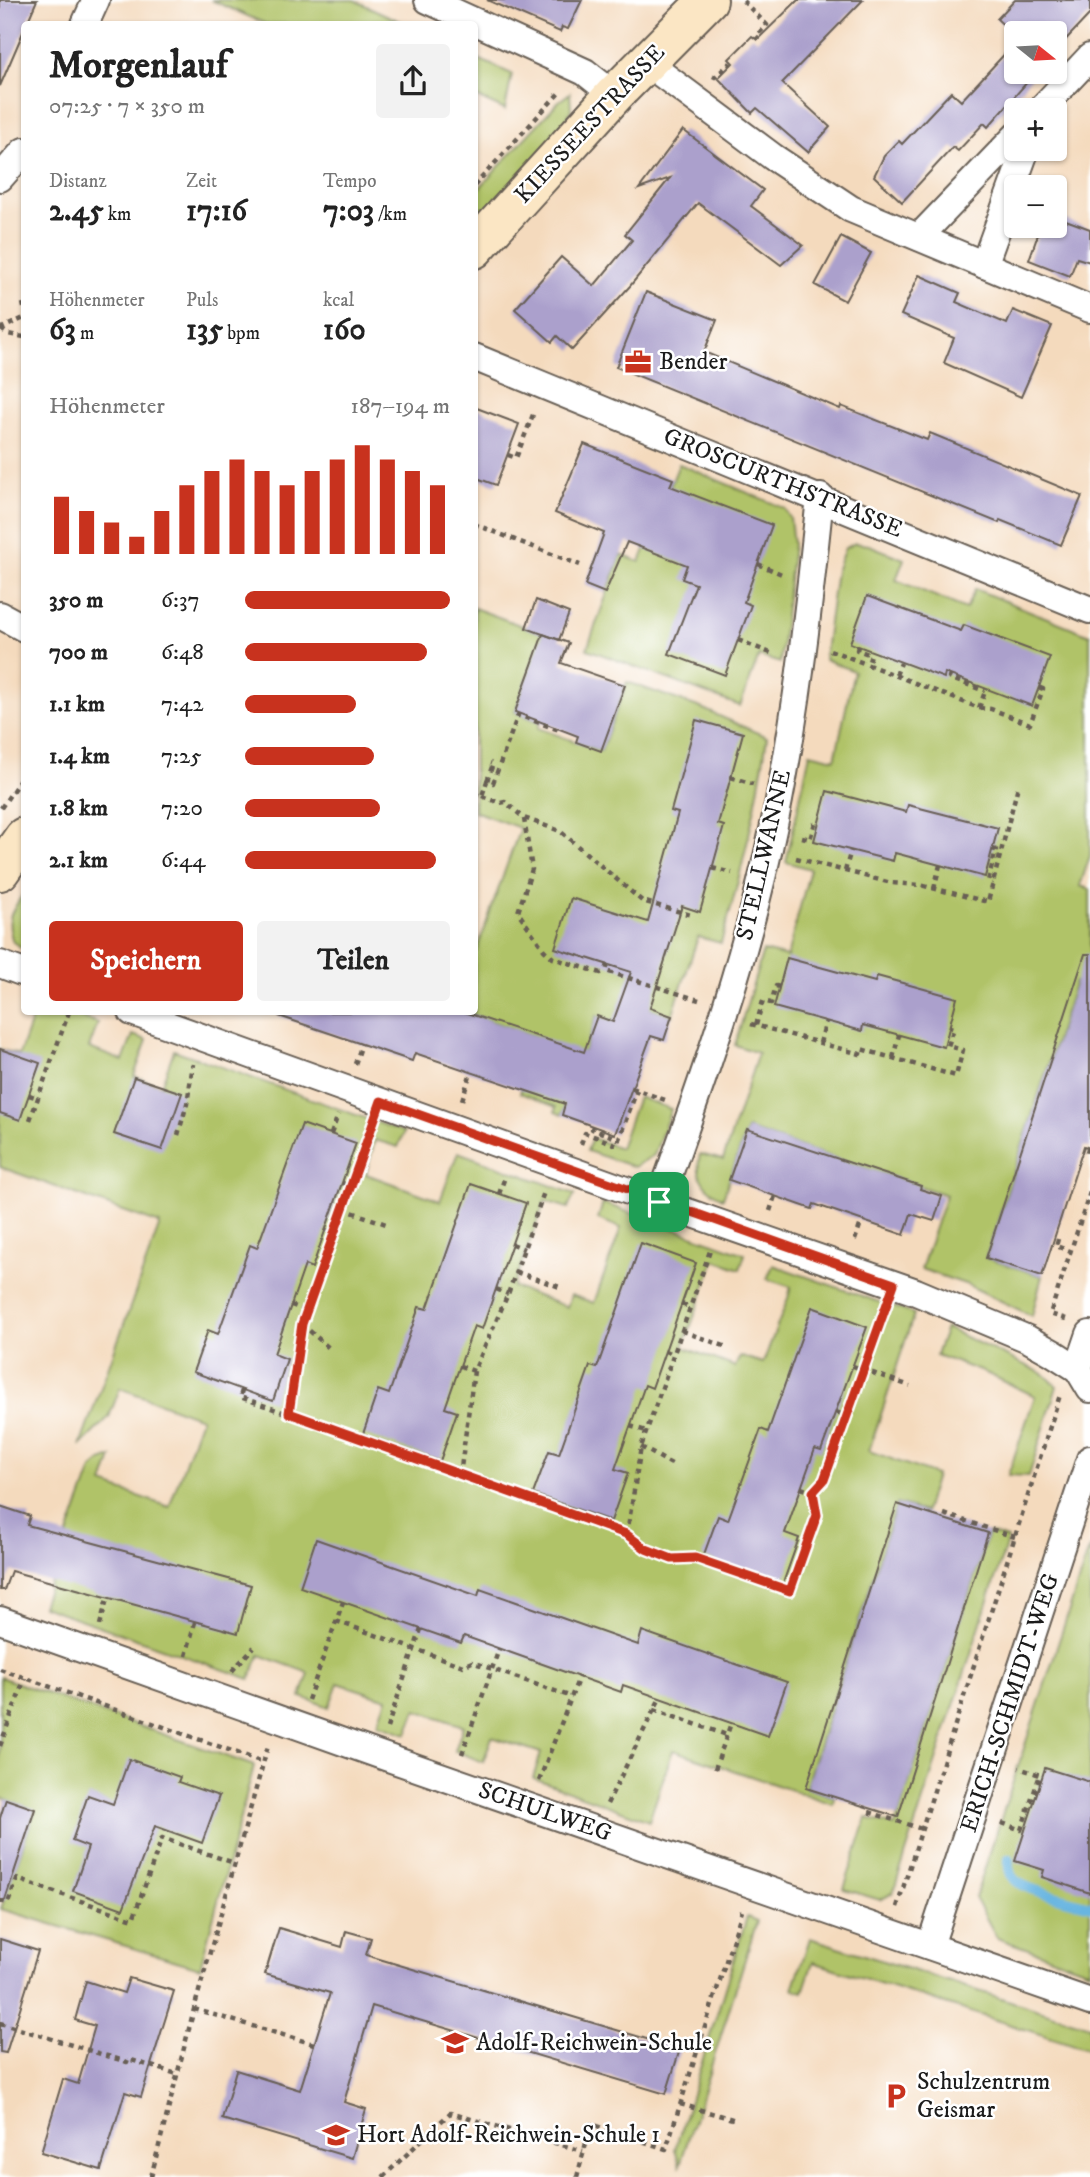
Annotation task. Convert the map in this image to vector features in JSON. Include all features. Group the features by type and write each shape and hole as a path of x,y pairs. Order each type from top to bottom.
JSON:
{"street":[{"path":"86,21 96,0"},
{"path":"428,0 474,21"},
{"name":"KIESSEESTRASSE","path":"478,245 614,95 708,0"},
{"path":"478,23 585,72 614,95"},
{"path":"1051,98 1090,57"},
{"path":"647,62 774,158 851,209 1090,309"},
{"path":"919,237 1004,149"},
{"path":"0,178 21,154"},
{"path":"984,265 1022,161"},
{"name":"GROSCURTHSTRASSE","path":"478,359 1090,610"},
{"name":"STELLWANNE","path":"659,1202 724,1012 746,941 768,851 791,738 804,652 820,497"},
{"path":"0,615 21,626"},
{"path":"0,871 21,841"},
{"path":"0,964 21,972"},
{"path":"140,1015 894,1284 1028,1339 1084,1379"},
{"path":"1080,1327 1084,1379"},
{"name":"ERICH-SCHMIDT-WEG","path":"930,1946 1090,1459"},
{"name":"SCHULWEG","path":"0,1620 1090,2002"}],"path":[{"path":"742,0 767,26 756,36 758,38"},
{"path":"715,77 729,64 730,66"},
{"path":"478,181 553,97 585,72"},
{"path":"0,329 21,319"},
{"path":"0,329 21,336"},
{"path":"508,455 516,458 544,385"},
{"path":"478,526 580,565"},
{"path":"738,640 784,659 821,646 979,708 991,709 1030,724 1043,688 1038,687"},
{"path":"858,646 857,650 871,655 868,664"},
{"path":"896,675 901,663"},
{"path":"950,675 950,678 986,690 979,708"},
{"path":"487,780 493,783 518,715 559,730"},
{"path":"482,796 493,764 489,763"},
{"path":"0,809 21,778"},
{"path":"768,851 891,883 920,885 988,902 1018,786"},
{"path":"478,795 500,803 505,802 524,818 560,831 642,901 691,915"},
{"path":"524,818 532,869 518,912 544,950 553,958 601,973 606,971 708,1003 739,1020 756,1025 860,1054 861,1049 956,1076 963,1050 948,1046 954,1028 949,1027"},
{"path":"796,858 801,837 810,839 815,823 818,823"},
{"path":"992,849 996,850 988,881 993,882"},
{"path":"845,871 850,850"},
{"path":"934,889 940,865"},
{"path":"606,971 608,964"},
{"path":"756,1025 763,1001 771,1003 776,986 780,987"},
{"path":"30,1120 68,1015"},
{"path":"820,1043 826,1021"},
{"path":"178,1135 187,1104 197,1035"},
{"path":"893,1058 899,1035"},
{"path":"593,1126 592,1129 619,1139 637,1090"},
{"path":"29,1095 38,1098"},
{"path":"289,1413 302,1324 381,1101"},
{"path":"1088,1147 1086,1155 1090,1156"},
{"path":"460,1475 474,1371 508,1294 554,1164"},
{"path":"342,1183 351,1186"},
{"path":"1080,1327 1050,1314 1090,1192"},
{"path":"343,1209 389,1225"},
{"path":"626,1534 640,1447 719,1223"},
{"path":"326,1230 334,1233"},
{"path":"1058,1239 1056,1246 1070,1251"},
{"path":"512,1244 524,1249"},
{"path":"516,1272 560,1287"},
{"path":"813,1492 824,1480 894,1284"},
{"path":"496,1289 508,1294"},
{"path":"682,1304 690,1308"},
{"path":"291,1305 307,1311"},
{"path":"302,1324 329,1348"},
{"path":"682,1331 727,1347"},
{"path":"665,1351 674,1354"},
{"path":"460,1366 474,1371"},
{"path":"853,1366 910,1386"},
{"path":"889,1932 1063,1386 1084,1379"},
{"path":"242,1390 240,1397 412,1455 460,1475 581,1514 626,1534 646,1549 672,1559 695,1558 790,1591 817,1515 813,1492"},
{"path":"836,1412 846,1416"},
{"path":"630,1426 646,1431"},
{"path":"640,1447 675,1466"},
{"path":"801,1488 813,1492"},
{"path":"944,1514 1015,1537"},
{"path":"308,1700 343,1602"},
{"path":"336,1621 463,1666 472,1662 572,1697"},
{"path":"387,1727 421,1629"},
{"path":"462,1754 499,1649"},
{"path":"0,1669 263,1762"},
{"path":"539,1782 579,1677"},
{"path":"0,1746 25,1678"},
{"path":"595,1830 660,1698"},
{"path":"654,1710 727,1735"},
{"path":"151,2177 234,1863 278,1719"},
{"path":"715,1769 731,1723"},
{"path":"974,1814 1021,1830 1028,1813 1040,1775 992,1759"},
{"path":"869,1812 922,1829"},
{"path":"0,1900 8,1903 18,1879 133,1919 162,1838 234,1863"},
{"path":"578,2177 591,2124 666,2149 751,1884"},
{"path":"194,2009 314,2044"},
{"path":"0,2030 1,2023 127,2062 128,2059 177,2074"},
{"path":"680,2104 736,2120"},
{"path":"383,2177 450,2113 583,2151"}],"green space":[{"path":"211,0 354,0 400,21 259,21"},
{"path":"478,59 512,74 505,110 478,98"},
{"path":"570,93 571,109 564,126 478,221 478,190 558,102"},
{"path":"679,464 784,508 790,518 793,544 780,663 759,656 740,706 587,649 621,555 640,562"},
{"path":"855,543 869,545 904,559 896,580 966,609 975,589 1090,635 1090,856 1080,886 1090,889 1090,986 1075,982 986,1258 1042,1276 1032,1316 968,1285 921,1269 946,1195 747,1129 723,1198 706,1186 700,1175 700,1154 723,1160 758,1053 735,1045 763,951 787,957 810,869 786,862 810,753 835,759 854,671 824,659 836,571 845,548"},
{"path":"478,609 544,634 515,712 540,722 538,728 601,751 627,682 701,708 767,737 748,841 721,943 698,937 672,1016 643,1006 634,1030 597,1016 562,1115 555,1112 556,1107 520,1093 540,1038 473,1015 478,1015 478,946 520,828 478,812"},
{"path":"21,898 21,947 13,942 10,921"},
{"path":"33,1015 76,1015 98,1023 89,1048 123,1061 133,1035 147,1040 134,1076 161,1086 174,1050 404,1132 398,1147 375,1140 366,1174 440,1201 458,1152 575,1194 568,1208 545,1201 513,1287 567,1307 571,1295 594,1303 621,1228 598,1219 603,1203 745,1254 740,1269 715,1260 683,1347 735,1367 740,1356 763,1363 788,1298 791,1287 767,1279 773,1265 914,1314 869,1451 936,1475 925,1512 897,1504 810,1773 806,1788 834,1797 833,1804 673,1750 649,1821 533,1778 541,1753 492,1737 483,1762 455,1751 463,1726 416,1710 407,1734 378,1724 387,1699 338,1683 329,1707 301,1697 309,1673 260,1655 250,1679 42,1606 92,1469 101,1461 112,1457 103,1484 169,1507 201,1418 120,1388 109,1417 80,1446 160,1224 0,1167 0,1049 19,1055"},
{"path":"638,1097 671,1109 654,1155 634,1167 587,1151 592,1138 620,1148"},
{"path":"946,1328 1044,1374 1057,1386 1029,1476 1008,1475 1035,1396 988,1374 936,1355"},
{"path":"988,1533 1008,1539 893,1893 880,1900 844,1889 867,1818 895,1826"},
{"path":"1090,1546 1090,1971 997,1938 975,1898"},
{"path":"0,1677 254,1766 200,1968 1,1909 35,1810 0,1797"},
{"path":"747,1917 757,1921 680,2165 675,2149"},
{"path":"810,1938 1090,2026 1090,2050 813,1962 803,1992 793,1989"}],"building":[{"path":"0,0 37,0 28,21 21,21 21,37 0,86"},
{"path":"487,0 582,0 568,29 562,27 560,32"},
{"path":"798,0 863,0 782,83 830,127 808,152 757,108 752,113 718,78 733,63 729,59 752,36 757,40"},
{"path":"1015,0 1090,0 1090,14 1068,37 1068,21 1004,21 1004,26 997,19"},
{"path":"1004,55 1004,84 1026,84 1013,98 1004,98 1004,109 988,127 984,123 958,151 953,147 902,202 874,176 884,156 899,141 902,144 951,92 961,101"},
{"path":"683,130 763,190 751,206 803,245 781,265 698,203 630,286 572,350 557,336 552,342 515,309 561,257 594,286 632,240 625,234 670,178 639,189"},
{"path":"1067,220 1090,229 1090,262 1077,258 1070,276 1029,260 1037,238 1067,238"},
{"path":"841,237 871,253 845,301 815,285"},
{"path":"919,275 960,293 956,302 1007,324 1013,310 1052,326 1021,397 944,363 954,338 901,315"},
{"path":"646,292 717,320 704,352 840,409 841,406 927,440 930,433 1082,496 1061,545 1000,520 999,523 616,367"},
{"path":"478,409 519,424 496,485 478,478"},
{"path":"584,444 673,479 670,486 772,525 744,602 751,605 725,675 669,654 696,584 682,579 687,565 627,542 605,593 585,585 604,533 555,513"},
{"path":"867,596 961,631 964,625 1050,657 1032,706 945,673 944,678 850,643"},
{"path":"536,600 569,613 559,640 526,628"},
{"path":"543,634 569,643 561,663 625,685 601,751 576,742 578,736 515,712"},
{"path":"696,720 743,733 718,824 724,826 700,912 682,906 650,1008 672,1016 664,1040 651,1036 615,1134 562,1115 565,1104 415,1053 412,1061 279,1016 473,1015 584,1052 597,1016 613,1022 631,972 555,948 571,898 648,922 678,813 671,811"},
{"path":"827,791 906,812 908,805 998,828 985,877 895,853 893,861 814,841"},
{"path":"1085,954 1090,954 1090,1148 1084,1146 1042,1276 986,1258"},
{"path":"787,958 875,982 877,976 957,998 944,1047 863,1025 862,1031 774,1007"},
{"path":"0,1049 40,1063 20,1120 0,1113"},
{"path":"134,1077 182,1093 162,1150 114,1134"},
{"path":"302,1124 356,1143 312,1268 305,1265 274,1354 287,1359 273,1401 193,1372 208,1330 218,1334 250,1245 257,1248"},
{"path":"747,1129 921,1186 920,1189 942,1196 934,1221 911,1214 904,1235 814,1204 812,1209 729,1180"},
{"path":"471,1184 526,1203 482,1329 474,1326 445,1408 457,1412 440,1461 363,1434 378,1390 389,1394 419,1307 427,1309"},
{"path":"641,1243 696,1263 652,1388 645,1385 615,1469 628,1473 611,1521 533,1494 549,1451 559,1454 590,1366 597,1368"},
{"path":"812,1307 867,1327 821,1451 815,1449 785,1533 799,1538 782,1586 703,1557 718,1516 728,1520 761,1429 768,1432"},
{"path":"897,1504 988,1533 898,1817 806,1788"},
{"path":"0,1506 30,1516 27,1525 251,1585 238,1633 11,1571 4,1590 0,1590"},
{"path":"316,1539 478,1596 480,1589 638,1645 642,1631 787,1682 768,1736 623,1685 621,1692 464,1636 461,1643 300,1587"},
{"path":"129,1759 180,1777 178,1782 219,1796 202,1843 155,1826 123,1909 73,1891 88,1847 72,1841 88,1795 113,1804"},
{"path":"1045,1768 1090,1782 1090,1893 1042,1877 1044,1870 1015,1861"},
{"path":"6,1799 35,1809 5,1900 0,1900 0,1818"},
{"path":"279,1928 342,1947 346,1931 371,1938 366,1955 680,2049 666,2094 372,2006 344,2102 366,2109 352,2158 222,2119 236,2070 300,2090 330,1993 265,1974"},
{"path":"0,1939 38,1951 6,2053 0,2052"},
{"path":"129,1978 174,1991 141,2097 125,2092 101,2170 41,2152 63,2079 78,2084 95,2026 75,2020 86,1981 124,1993"}],"waterway":[{"path":"1009,1859 1010,1873 1021,1884 1090,1906"}],"place":[{"name":"Bender","path":"638,362"},
{"name":"Adolf-Reichwein-Schule","path":"455,2043"},
{"name":"Schulzentrum Geismar","path":"896,2096"},
{"name":"Hort Adolf-Reichwein-Schule 1","path":"336,2135"}],"route":[{"path":"381,1101 659,1202 894,1284 824,1480 813,1492 817,1515 790,1591 695,1558 672,1559 646,1549 626,1534 289,1413 302,1324 381,1101"}]}
